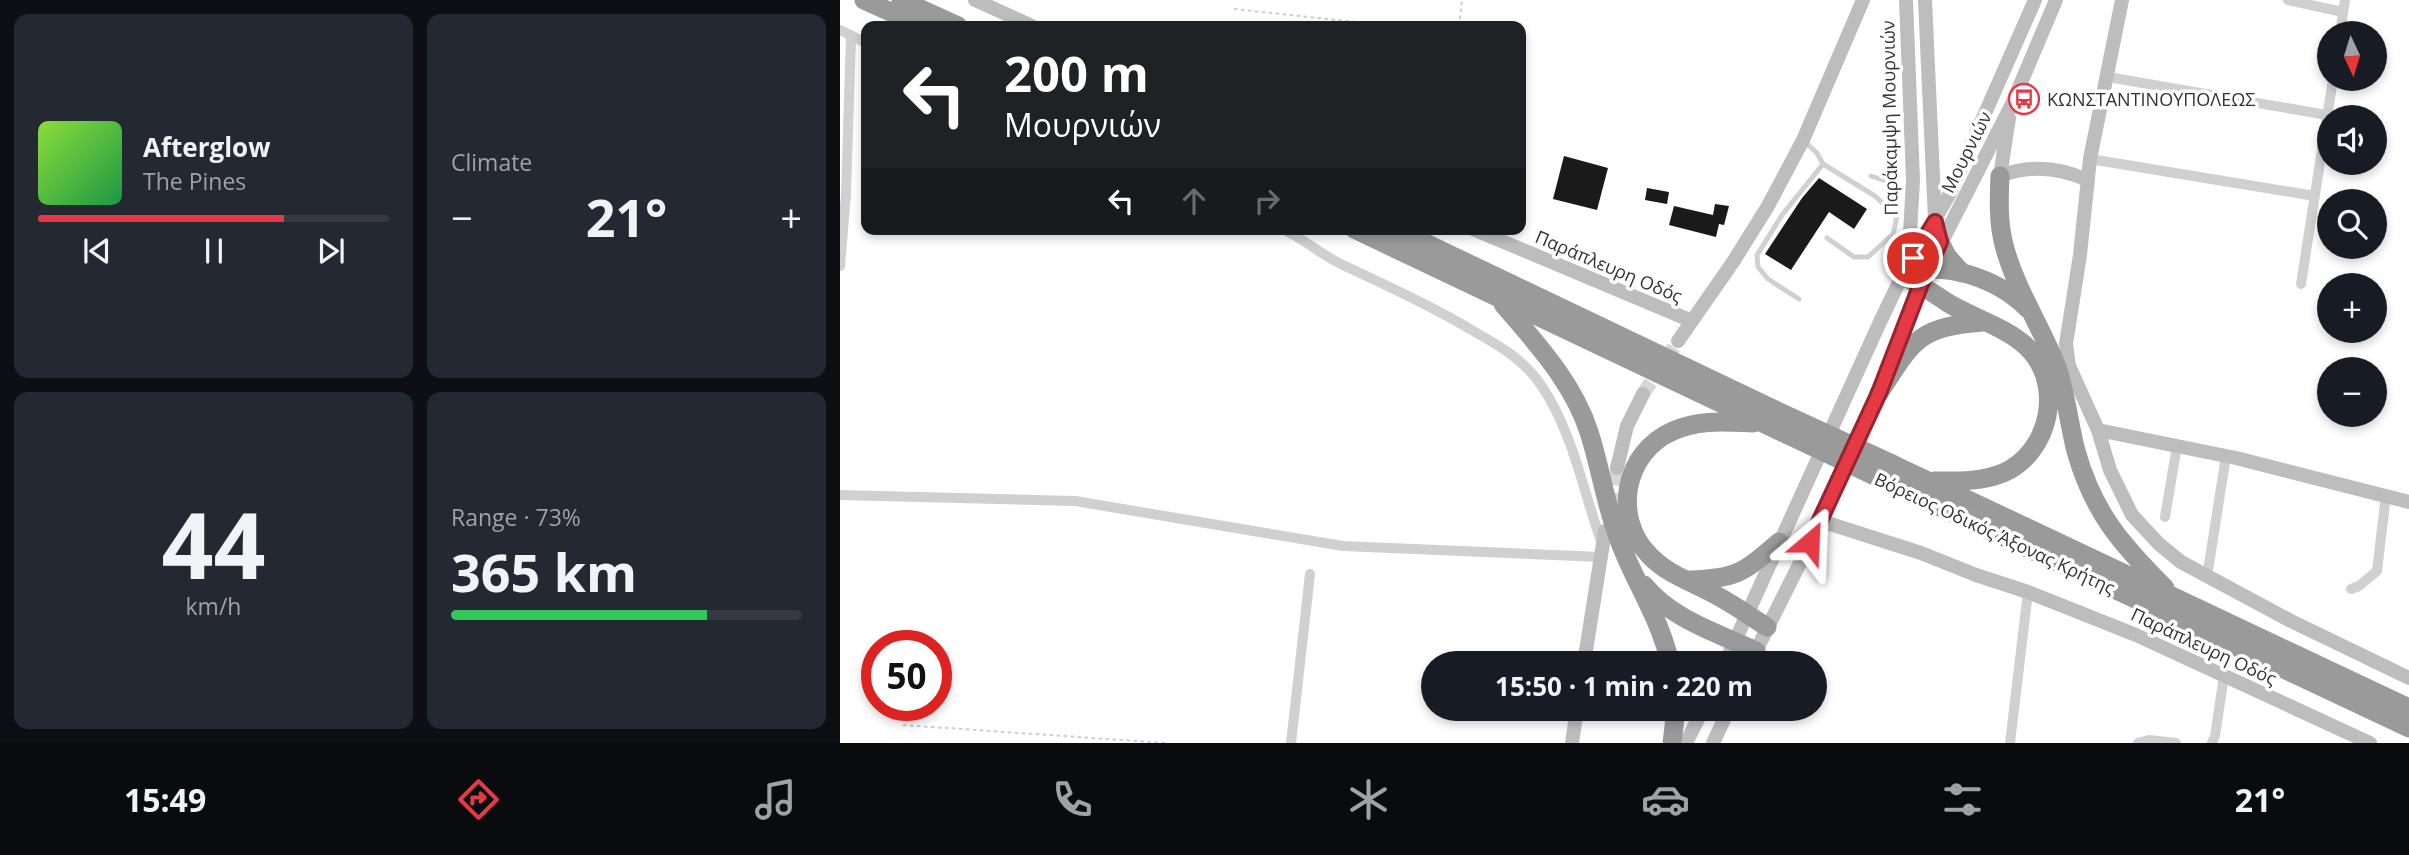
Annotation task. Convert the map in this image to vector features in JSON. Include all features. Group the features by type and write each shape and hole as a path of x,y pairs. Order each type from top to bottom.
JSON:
{"highway":[{"path":"864,0 911,21"},
{"path":"901,0 947,21"},
{"path":"2000,176 2000,223 2004,245 2058,371 2077,453 2088,487 2098,508 2126,547 2175,598"},
{"name":"Βόρειος Οδικός Άξονας Κρήτης","path":"1367,235 1761,423 1789,426"},
{"name":"Βόρειος Οδικός Άξονας Κρήτης","path":"1408,235 1789,426 2409,728"},
{"path":"1940,242 1947,256 1962,273"},
{"path":"1902,276 1924,276 1939,268 1962,273 2008,293 2034,314"},
{"path":"1924,276 1948,303 2027,348 2041,368 2048,397 2047,425 2034,448 2021,461 2004,473 1979,480 1930,481"},
{"path":"1498,298 1553,364 1579,408 1588,430 1620,544 1655,620 1666,651"},
{"path":"1879,393 1909,348 1919,338 1947,326 1983,322"},
{"path":"1761,423 1695,423 1660,438 1637,461 1629,480 1627,500 1632,532 1649,556 1667,571 1710,592 1768,627"},
{"name":"Βόρειος Οδικός Άξονας Κρήτης","path":"1887,472 1930,481 2409,708"},
{"path":"1685,580 1727,578 1754,564 1780,542"},
{"path":"1633,570 1650,593 1685,619 1736,642 1746,651"},
{"path":"1672,743 1675,721"}],"street":[{"path":"975,0 1021,21"},
{"path":"1678,341 1768,206 1803,140 1863,0"},
{"name":"Παράκαμψη Μουρνιών","path":"1902,276 1908,255 1913,180 1906,0"},
{"path":"1925,0 1935,222 1940,242"},
{"name":"Μουρνιών","path":"1902,276 1935,222 1978,133 2035,0"},
{"name":"Μουρνιών","path":"1756,651 1821,521 1879,393 1924,276 2011,104 2056,0"},
{"path":"2122,0 2087,180 2080,255 2066,344 2069,366 2098,430 2110,470 2132,514 2159,544 2181,562 2291,621 2409,678"},
{"path":"2288,0 2344,6"},
{"path":"840,30 861,41"},
{"path":"840,266 846,195 851,36"},
{"path":"2108,77 2317,113"},
{"path":"2000,176 2011,104"},
{"path":"2091,159 2315,195"},
{"path":"2000,176 2015,170 2052,169 2069,172 2087,180"},
{"path":"2301,284 2318,175"},
{"path":"1292,235 1341,264 1393,287 1451,318 1512,354 1540,383 1564,430 1602,544 1586,651"},
{"name":"Παράπλευρη Οδός","path":"1487,235 1692,321"},
{"path":"1731,651 1902,276"},
{"path":"1617,468 1627,426 1643,394"},
{"path":"2098,430 2226,456 2409,502"},
{"path":"2165,517 2177,446"},
{"path":"2207,577 2226,456"},
{"path":"840,495 1075,501 1343,546 1602,544"},
{"path":"2351,589 2377,571 2386,495"},
{"name":"Παράπλευρη Οδός","path":"1821,521 1891,542 2136,635 2370,743"},
{"path":"1291,743 1310,574"},
{"path":"2010,743 2028,592"},
{"path":"2211,743 2215,736 2224,676"},
{"path":"1572,743 1575,721"},
{"path":"1686,743 1697,721"},
{"path":"1713,743 1723,721"},
{"path":"2138,743 2149,740 2176,743"}],"lane":[{"path":"1803,140 1817,153 1823,164 1875,196 1897,216 1893,234 1868,257 1854,257 1827,238"},
{"path":"1799,299 1768,279 1759,267 1757,255 1782,215 1823,164"},
{"path":"1871,176 1892,183 1896,188 1896,198 1889,208"}],"path":[{"path":"1460,21 1462,0"},
{"path":"1234,9 1346,21"},
{"path":"903,725 1165,743"}],"building":[{"path":"1564,156 1608,168 1597,210 1553,199"},
{"path":"1819,178 1867,209 1854,229 1829,212 1791,270 1765,254 1802,198"},
{"path":"1647,188 1669,192 1667,204 1645,200"},
{"path":"1715,204 1729,206 1724,225 1719,224 1716,237 1669,225 1674,206 1713,215"}],"tunnel":[{"path":"1643,394 1678,341"},
{"path":"1610,506 1617,468"}],"place":[{"name":"ΚΩΝΣΤΑΝΤΙΝΟΥΠΟΛΕΩΣ","path":"2024,99"}],"route":[{"path":"1810,542 1879,393 1940,242 1935,222 1913,258"}]}
